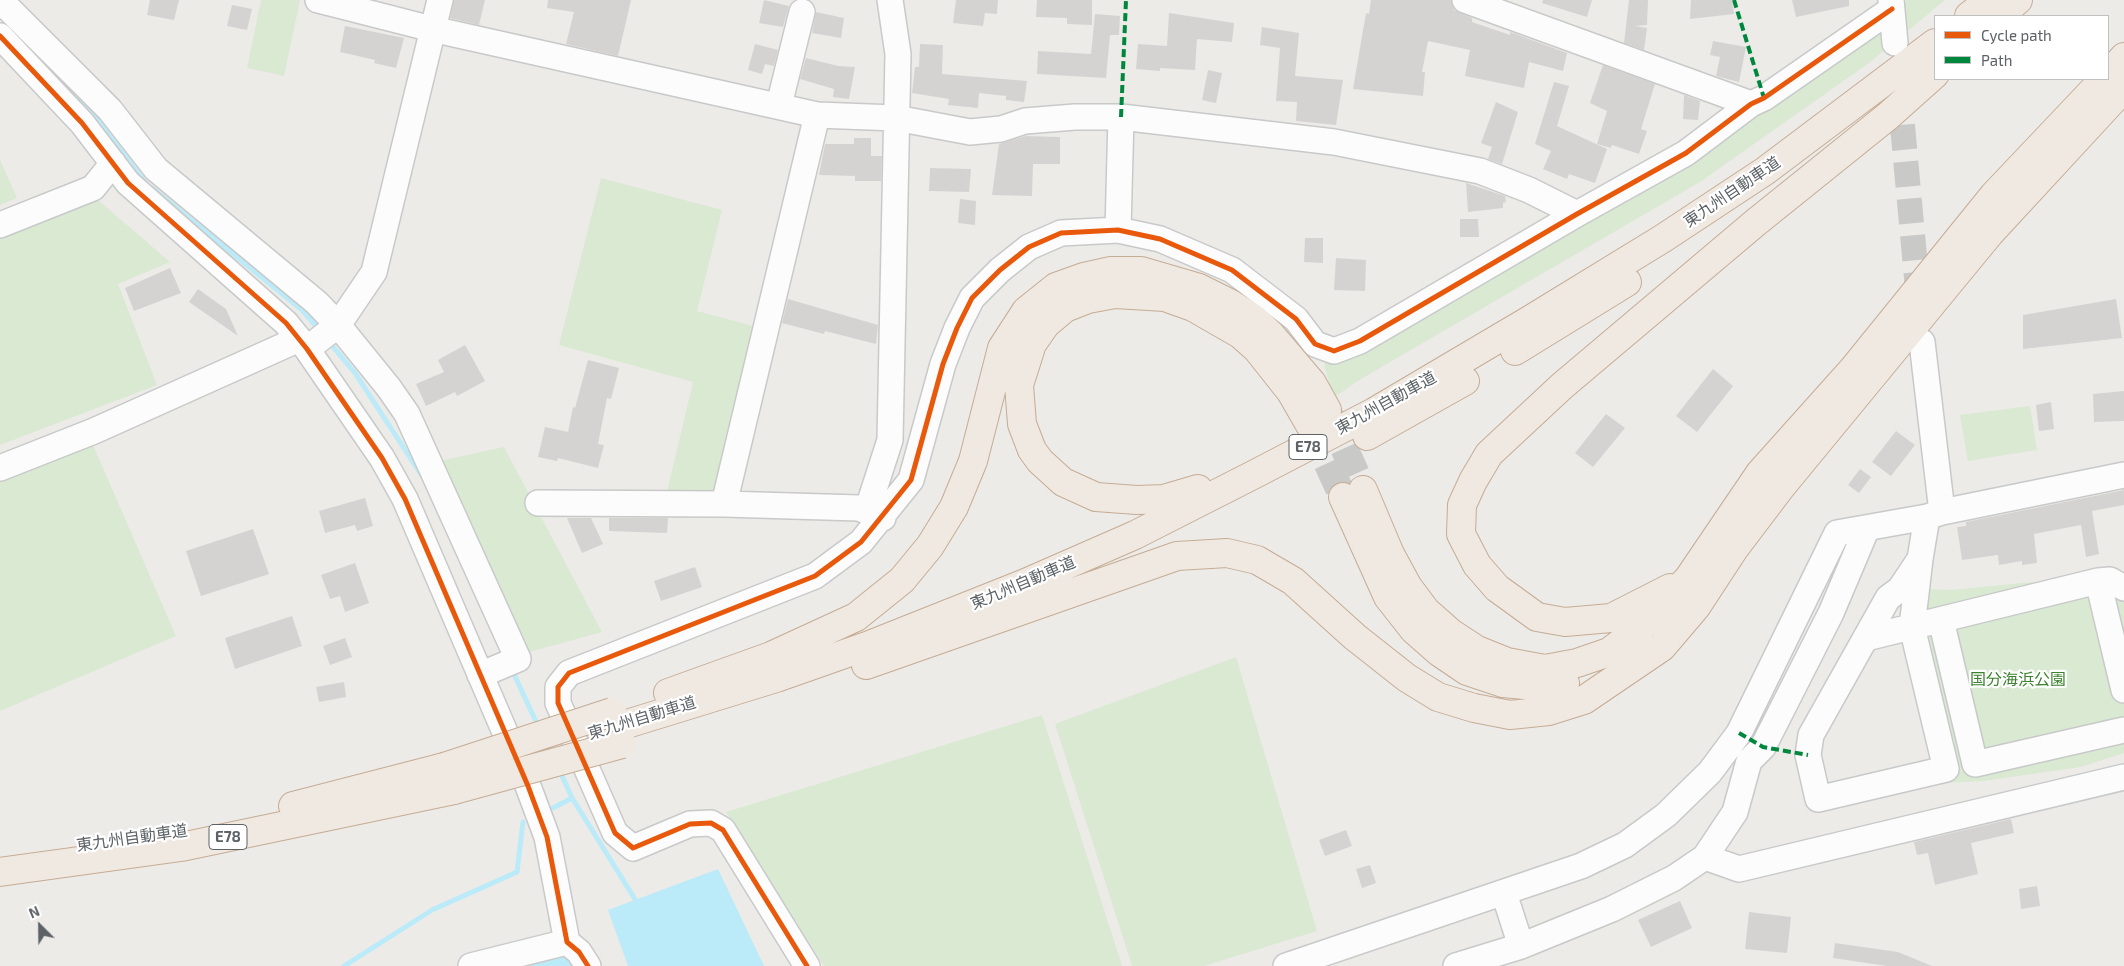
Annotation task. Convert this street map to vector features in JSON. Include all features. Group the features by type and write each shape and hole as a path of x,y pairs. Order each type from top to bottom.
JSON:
{"highway":[{"path":"1970,15 1989,0"},
{"path":"2000,15 2018,0"},
{"name":"東九州自動車道","path":"0,872 182,847 448,777 617,728 785,675 867,646 1023,584 1135,535 1374,412 1536,316 1765,171 1934,44"},
{"path":"2109,73 2124,57"},
{"name":"東九州自動車道","path":"617,728 866,665 1104,565 1284,479 1402,418 1570,319 1774,185 1934,67"},
{"path":"1688,579 1611,618 1565,622 1537,617 1497,588 1477,565 1461,534 1462,505 1489,454 1562,386 1755,223 1888,116 1934,75"},
{"path":"1614,680 1576,682 1546,687 1503,683 1467,671 1453,662 1414,630 1388,597 1353,493 1408,587 1426,611 1451,633 1470,646 1507,662 1545,669 1577,663 1609,652 1641,628 1688,579 1760,473 1854,368 1994,195 2103,80"},
{"path":"866,665 1177,556 1227,553 1258,560 1293,581 1355,637 1407,678 1438,697 1474,708 1510,715 1549,711 1584,700 1662,647 1696,608 1734,549 1782,487 1990,232 2124,88"},
{"path":"617,728 856,617 902,580 930,546 954,507 973,461 1002,348 1026,311 1056,287 1084,277 1111,271 1141,271 1199,288 1231,304 1254,318 1312,383 1318,418 1291,392 1257,349 1217,320 1193,307 1165,297 1115,294 1088,299 1065,308 1046,324 1032,344 1019,385 1022,424 1032,450 1040,461 1063,482 1078,491 1096,497 1115,499 1164,499 1199,488 1374,412"},
{"name":"東九州自動車道","path":"0,856 166,834 332,802 448,777"}],"street":[{"path":"0,0 21,9 110,110 156,169 317,304 338,325 389,388 407,414 518,659 480,675"},
{"path":"318,0 432,29 817,115 896,118 970,132 1001,129 1025,121 1075,117 1121,117 1334,142 1480,171 1528,190 1577,214"},
{"path":"0,468 303,344 338,325 374,272 440,0"},
{"path":"807,966 722,830 711,823 690,824 633,848 615,833 558,703 558,687 569,673 816,576 861,542 875,514 890,440 898,54 890,0"},
{"path":"1465,0 1751,104"},
{"path":"875,514 911,480 943,364 957,328 972,298 1000,270 1029,247 1061,233 1118,230 1160,239 1232,270 1296,318 1315,344 1334,351 1360,341 1577,214 1686,153 1891,4"},
{"path":"1891,4 1895,43"},
{"path":"778,106 802,12"},
{"path":"0,36 82,123 128,183 270,309 303,344 382,458 405,499 528,786 546,837 567,942 579,952 588,966"},
{"path":"724,504 817,115"},
{"path":"1118,230 1121,117"},
{"path":"0,226 93,188 113,163"},
{"path":"1920,559 1900,589 1888,598 1811,735 1808,755 1818,799 1946,769 1912,627 1920,559 1934,514 1922,342"},
{"path":"1286,966 1581,866 1625,845 1666,815 1710,772 1739,733 1837,533 2124,475"},
{"path":"538,503 724,504 859,508 875,514"},
{"path":"1456,966 1521,946 1612,909 1674,878 1705,857 1735,812 1749,761 1763,747 1831,613 1867,528"},
{"path":"1866,638 2098,581 2110,580 2124,588"},
{"path":"2098,581 2117,630 2124,690"},
{"path":"1941,620 1975,764 2124,730"},
{"path":"1705,857 1739,869 2124,777"},
{"path":"1504,893 1521,946"},
{"path":"471,966 567,942"}],"green space":[{"path":"261,0 300,0 284,76 247,68"},
{"path":"1907,0 1945,0 1869,63 1700,182 1361,379 1333,398 1324,364 1673,175 1856,44"},
{"path":"0,160 17,198 0,205"},
{"path":"601,178 722,210 697,311 757,327 720,497 667,492 693,382 559,345"},
{"path":"97,199 170,262 118,284 157,385 0,445 0,239"},
{"path":"2030,406 2037,450 1968,461 1960,415"},
{"path":"93,445 176,636 0,711 0,482"},
{"path":"504,447 602,632 522,654 435,462"},
{"name":"国分海浜公園","path":"2033,582 2045,587 2124,582 2124,753 2081,767 1983,781 1946,783 1941,778 1910,647 1925,589 1950,590"},
{"path":"1236,657 1317,931 1204,966 1132,966 1055,724"},
{"path":"1042,715 1122,966 824,966 726,812"}],"water":[{"path":"718,869 764,966 628,966 608,910"},
{"path":"567,948 574,966 502,966"}],"building":[{"path":"150,0 179,0 174,20 147,15"},
{"path":"454,0 485,0 479,25 450,18"},
{"path":"548,0 631,0 618,56 566,44 574,12 547,8"},
{"path":"764,0 789,6 783,27 759,23"},
{"path":"956,0 998,0 997,14 985,13 983,26 953,23"},
{"path":"1037,0 1092,0 1092,25 1067,24 1067,18 1036,17"},
{"path":"1371,0 1451,0 1454,10 1472,18 1472,22 1510,35 1510,32 1567,53 1563,71 1529,62 1524,88 1465,76 1470,50 1428,41 1422,72 1425,72 1423,96 1353,89 1366,13 1369,14"},
{"path":"1543,0 1592,0 1587,17 1542,3"},
{"path":"1629,0 1648,0 1647,25 1635,26 1647,28 1644,50 1624,43"},
{"path":"1691,0 1732,0 1734,14 1690,19"},
{"path":"1792,0 1849,0 1849,6 1796,17"},
{"path":"232,5 252,9 247,30 227,26"},
{"path":"816,12 844,18 841,38 812,33"},
{"path":"1169,13 1234,23 1232,42 1197,39 1195,70 1160,68 1160,71 1136,69 1138,44 1167,46"},
{"path":"1095,14 1120,16 1119,35 1110,35 1106,78 1037,74 1038,51 1091,54"},
{"path":"345,26 404,38 396,68 374,63 375,60 340,52"},
{"path":"1262,27 1299,33 1295,76 1343,80 1336,125 1296,121 1297,102 1276,101 1280,48 1260,45"},
{"path":"1713,41 1746,47 1739,82 1716,76 1720,57 1710,55"},
{"path":"755,44 778,50 774,66 765,64 762,74 748,70"},
{"path":"920,44 943,45 942,74 1027,81 1024,102 1006,100 1006,96 979,93 978,108 948,105 949,99 912,93 915,67 919,67"},
{"path":"806,58 838,66 855,67 849,99 833,97 834,89 800,79"},
{"path":"1603,65 1655,84 1641,129 1647,131 1639,154 1612,145 1611,148 1597,144 1607,111 1590,103"},
{"path":"1208,70 1222,73 1216,103 1202,100"},
{"path":"1554,82 1569,86 1557,126 1607,149 1595,183 1569,174 1567,179 1543,169 1551,151 1535,144"},
{"path":"1684,95 1700,101 1698,120 1683,119"},
{"path":"1496,102 1518,112 1502,164 1488,159 1492,147 1481,143"},
{"path":"1026,136 1060,137 1060,164 1033,164 1032,196 992,195 999,144"},
{"path":"854,138 871,138 871,156 882,156 881,181 855,181 855,176 819,175 825,144 854,144"},
{"path":"930,168 971,169 969,192 929,191"},
{"path":"1466,183 1505,196 1506,202 1503,203 1503,208 1468,212"},
{"path":"960,199 976,201 975,225 958,223"},
{"path":"1460,219 1478,219 1479,237 1460,237"},
{"path":"1305,238 1323,238 1323,263 1304,262"},
{"path":"1336,258 1366,260 1365,291 1334,290"},
{"path":"170,268 181,293 134,311 125,288"},
{"path":"198,289 226,309 238,336 189,302"},
{"path":"788,299 878,325 876,344 825,331 824,334 782,323"},
{"path":"2116,299 2122,338 2023,349 2023,315"},
{"path":"465,345 485,381 457,396 455,392 426,406 416,384 444,372 438,360"},
{"path":"588,360 619,368 611,399 607,398 598,444 604,445 598,468 558,458 557,461 538,457 545,427 568,432 573,407 575,408"},
{"path":"1713,369 1733,386 1697,432 1676,416"},
{"path":"2124,391 2124,421 2094,422 2093,394"},
{"path":"2051,402 2054,429 2039,431 2036,405"},
{"path":"1606,414 1625,428 1593,467 1575,453"},
{"path":"1896,431 1915,445 1891,476 1872,462"},
{"path":"1860,469 1871,477 1859,493 1848,485"},
{"path":"2124,490 2124,505 2092,511 2099,554 2086,557 2081,525 2034,534 2037,563 2022,565 2022,561 1999,565 1998,555 1962,560 1957,527 1966,526 1966,522"},
{"path":"365,498 373,526 357,531 355,525 325,533 319,511"},
{"path":"567,518 591,518 603,544 582,553"},
{"path":"609,518 668,518 667,533 609,531"},
{"path":"253,529 269,574 201,596 186,551"},
{"path":"355,563 369,603 345,612 340,596 330,599 321,575"},
{"path":"695,567 702,587 661,601 654,581"},
{"path":"292,616 302,646 235,669 225,638"},
{"path":"345,638 352,657 330,665 323,646"},
{"path":"344,682 346,697 319,702 316,687"},
{"path":"2011,819 2014,833 1971,843 1978,874 1935,885 1928,853 1917,855 1914,842"},
{"path":"1346,830 1352,846 1325,856 1319,840"},
{"path":"1370,865 1376,883 1362,888 1356,869"},
{"path":"2037,886 2040,906 2021,909 2019,889"},
{"path":"1680,901 1692,928 1651,947 1638,920"},
{"path":"1749,912 1791,917 1787,953 1745,949"},
{"path":"1835,943 1898,952 1932,966 1887,966 1833,958"}],"waterway":[{"path":"33,50 91,112 145,182"},
{"path":"152,188 302,310 320,331"},
{"path":"329,342 355,373 422,476"},
{"path":"512,670 539,728"},
{"path":"559,769 572,798 638,904"},
{"path":"553,808 572,798"},
{"path":"344,966 432,910 517,872 523,822"}],"tunnel":[{"path":"1899,88 1919,305"},
{"path":"1327,410 1363,490"},
{"path":"1310,425 1343,497"}],"marked path":[{"path":"1121,117 1126,0"},
{"path":"1734,0 1764,98"},
{"path":"1739,733 1763,747 1808,755"}],"cycle path":[{"path":"807,966 723,830 711,823 690,824 633,848 615,833 558,703 558,687 569,673 815,576 861,542 911,480 943,364 957,328 972,298 1000,270 1029,247 1061,233 1118,230 1160,239 1232,270 1296,319 1315,344 1334,351 1360,341 1577,214 1686,153 1751,104 1764,98 1892,9"},
{"path":"0,36 82,123 128,183 286,323 307,349 382,458 405,499 528,786 547,837 567,942 579,952 588,966"}]}
